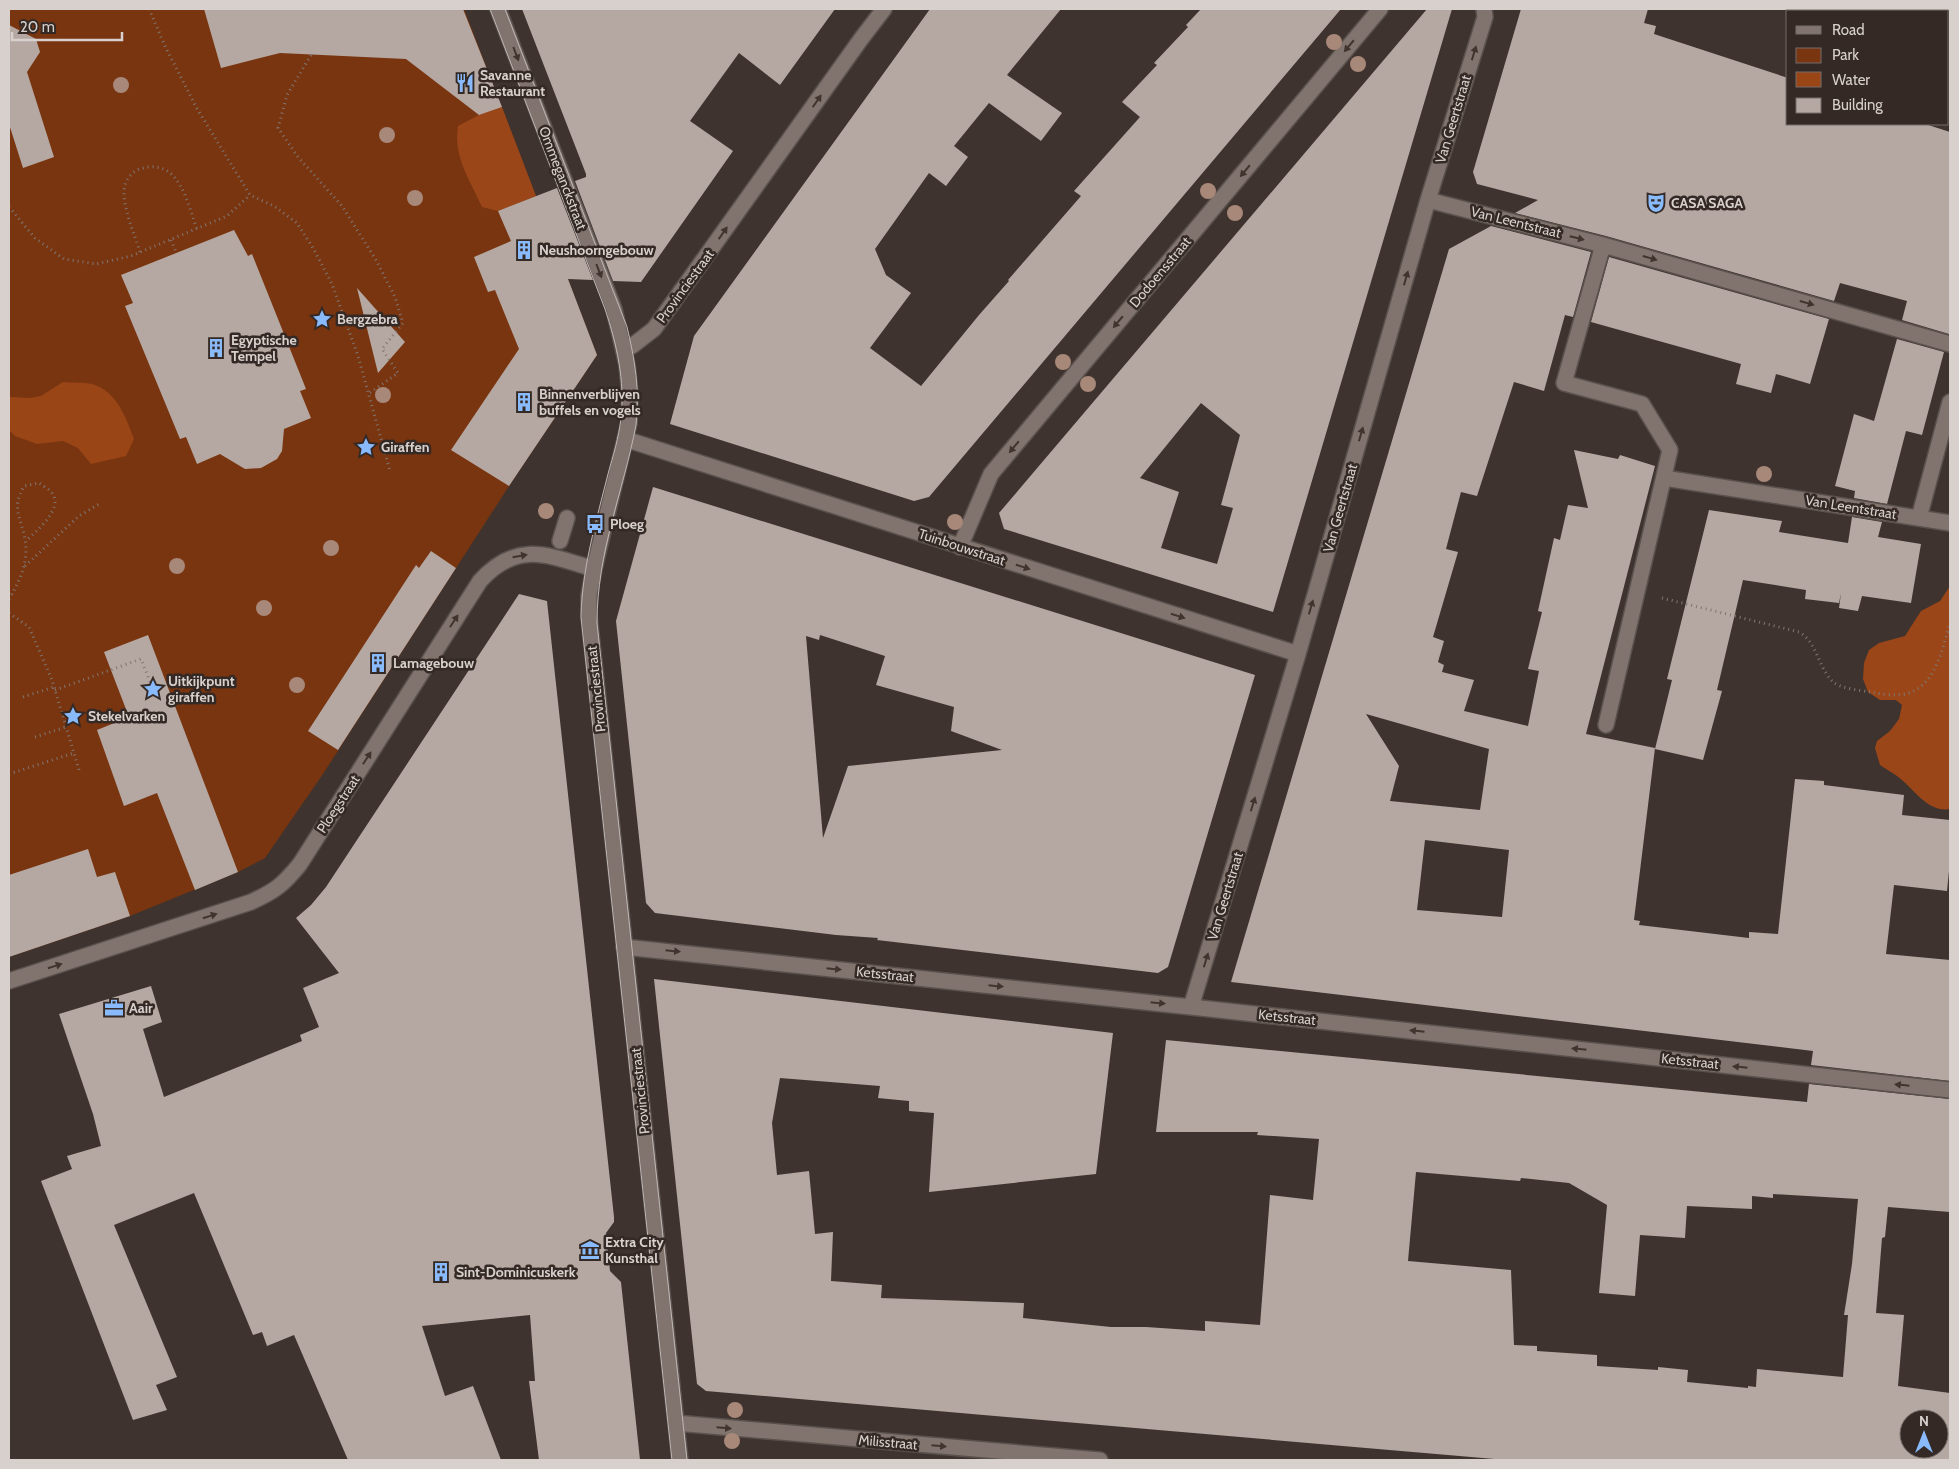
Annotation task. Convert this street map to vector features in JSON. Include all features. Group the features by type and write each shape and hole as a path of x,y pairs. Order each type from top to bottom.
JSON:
{"street":[{"name":"Ommeganckstraat","path":"498,9 614,309 624,349"},
{"name":"Provinciestraat","path":"680,1460 588,616 589,595 626,439 630,394 624,349 632,346 654,329 884,9"},
{"name":"Dodoensstraat","path":"960,547 991,474 1380,9"},
{"name":"Van Geertstraat","path":"1191,1006 1298,654 1428,200 1485,17 1484,9"},
{"name":"Van Leentstraat","path":"1428,200 1604,245 1950,344"},
{"path":"1604,245 1564,383 1642,404 1670,450 1606,725"},
{"path":"1919,518 1950,402"},
{"name":"Tuinbouwstraat","path":"626,439 1298,654"},
{"name":"Van Leentstraat","path":"1664,478 1950,523"},
{"path":"560,541 567,518"},
{"name":"Ploegstraat","path":"9,981 251,902 273,893 300,864 480,581 490,570 499,563 513,557 538,554 594,568"},
{"name":"Ketsstraat","path":"624,947 1191,1006 1950,1090"},
{"name":"Milisstraat","path":"676,1423 1100,1460"}],"path":[{"path":"150,9 165,46 196,107 250,195 274,206 296,223 313,248 332,284 358,356 390,471"},
{"path":"311,55 287,95 278,128 298,157 342,206 376,260 395,296 404,324 382,349 398,372 368,394"},
{"path":"140,252 124,196 124,186 131,175 139,168 153,166 170,172 180,182 197,228"},
{"path":"9,207 34,238 64,258 96,264 131,256 227,216 250,195"},
{"path":"171,240 176,252"},
{"path":"9,599 24,567 26,541 16,499 24,486 39,483 52,494 55,504 48,520 26,541"},
{"path":"24,567 79,516 102,503"},
{"path":"1637,592 1799,632 1807,636 1813,645 1821,666 1835,683 1853,689 1884,694 1908,694 1924,685 1937,665 1950,623"},
{"path":"9,613 29,627 55,689 79,770"},
{"path":"23,697 55,689 142,659 153,689"},
{"path":"35,737 66,727"},
{"path":"9,774 74,753"}],"green space":[{"path":"9,9 464,9 597,355 509,486 323,774 265,858 238,872 130,916 9,957"}],"shaded area":[{"path":"502,107 536,196 498,211 482,207 460,158 457,137 458,126 479,115"},
{"path":"1950,586 1950,809 1942,809 1928,803 1897,776 1880,765 1875,748 1877,741 1890,731 1899,719 1902,705 1896,700 1880,700 1868,692 1863,679 1864,663 1869,650 1879,643 1905,636 1921,611 1940,601"}],"water":[{"path":"63,382 92,384 101,388 114,399 124,414 134,439 126,456 91,464 78,448 63,441 37,444 15,436 9,430 9,397 30,398 41,396"}],"building":[{"name":"Savanne Restaurant","path":"204,9 463,9 502,107 479,115 406,59 280,53 221,68"},
{"path":"522,9 835,9 780,85 739,53 690,121 733,151 641,282 613,281 575,181 586,177 586,174"},
{"path":"930,9 1061,9 1007,75 1062,113 1041,141 989,103 954,146 968,157 946,186 929,173 875,249 886,275 911,293 870,348 921,386 1008,280 1081,196 1074,191 1140,117 1122,102 1157,65 1154,63 1188,27 1186,25 1201,9 1341,9 929,497 914,501 670,424 694,336"},
{"path":"1427,9 1452,9 1273,612 1004,529 999,513","holes":["1201,403 1240,435 1221,505 1233,508 1217,564 1161,548 1179,492 1140,478"]},
{"path":"1521,9 1648,9 1644,23 1656,26 1654,34 1786,77 1786,125 1928,125 1950,132 1949,334 1902,320 1907,301 1840,283 1834,301 1606,236 1515,213 1538,200 1477,184 1473,172"},
{"path":"9,25 36,39 40,52 27,72 54,157 23,168 9,124"},
{"name":"Binnenverblijven buffels en vogels","path":"557,188 593,280 568,279 597,355 509,486 451,450 519,349 495,290 488,292 474,257 511,241 498,211"},
{"path":"1491,226 1591,252 1573,317 1565,315 1544,391 1514,382 1477,496 1461,492 1446,549 1458,552 1433,637 1444,641 1438,662 1444,665 1442,672 1474,680 1464,711 1528,726 1539,671 1528,669 1542,612 1538,611 1554,538 1560,540 1568,505 1588,508 1574,450 1618,459 1620,455 1655,466 1586,734 1655,748 1634,920 1640,921 1639,925 1749,938 1749,932 1778,934 1795,779 1824,781 1824,785 1904,795 1902,815 1950,820 1950,861 1947,891 1894,885 1886,954 1950,960 1950,1081 1811,1065 1813,1051 1231,982 1449,249","holes":["1366,714 1489,749 1480,810 1390,801 1399,766","1425,840 1509,850 1502,917 1417,910"]},
{"name":"Egyptische Tempel","path":"234,230 248,256 252,254 306,389 300,391 311,418 284,429 282,451 277,459 261,468 245,469 220,454 197,464 186,437 180,439 125,306 133,303 121,275"},
{"path":"1609,257 1829,319 1810,384 1776,374 1771,393 1736,384 1741,364 1591,322"},
{"path":"357,288 405,342 378,373"},
{"path":"1897,339 1944,352 1922,435 1906,431 1887,504 1854,498 1855,491 1835,486 1854,414 1874,421"},
{"path":"653,487 1255,675 1168,967 1158,973 877,940 878,938 836,935 655,913 646,903 616,621","holes":["820,635 885,656 876,685 954,707 951,731 1002,750 848,766 823,838 806,636 819,640"]},
{"path":"1709,510 1782,521 1779,532 1848,543 1852,517 1882,522 1878,537 1921,544 1911,603 1862,596 1858,611 1839,608 1841,593 1839,603 1805,599 1806,590 1743,580 1717,690 1722,691 1703,760 1655,749 1672,680 1667,679"},
{"name":"Lamagebouw","path":"431,551 456,568 338,750 308,731 416,565 419,568"},
{"path":"519,594 547,601 614,1217 614,1222 606,1233 610,1271 621,1282 640,1460 539,1460 529,1381 535,1381 530,1315 422,1326 445,1396 473,1386 501,1460 348,1460 294,1335 267,1346 262,1332 253,1335 194,1193 114,1225 177,1377 156,1385 167,1410 133,1420 41,1181 72,1169 67,1156 101,1146 93,1114 59,1014 151,986 162,1022 143,1029 164,1097 302,1041 300,1035 319,1027 303,988 339,973 296,918 311,905 326,887"},
{"path":"148,635 238,872 195,890 157,793 124,806 97,730 129,717 104,652"},
{"path":"88,849 97,877 115,872 130,916 9,957 9,875"},
{"path":"654,979 1113,1033 1096,1174 929,1192 934,1113 909,1111 909,1101 878,1098 880,1086 780,1078 772,1123 777,1175 809,1171 815,1234 833,1232 831,1281 882,1285 881,1298 1024,1303 1023,1318 1111,1327 1205,1331 1205,1321 1260,1325 1270,1195 1313,1200 1319,1139 1257,1135 1258,1132 1156,1132 1166,1040 1807,1102 1809,1084 1950,1099 1950,1212 1888,1207 1885,1237 1882,1238 1876,1313 1904,1315 1898,1386 1950,1393 1950,1460 1506,1460 706,1391 697,1384","holes":["1416,1172 1520,1181 1521,1178 1569,1183 1607,1205 1599,1293 1635,1296 1640,1235 1685,1238 1687,1206 1752,1209 1752,1196 1773,1198 1773,1194 1858,1199 1852,1264 1844,1315 1848,1315 1843,1377 1757,1369 1756,1387 1748,1386 1748,1388 1687,1382 1688,1370 1658,1367 1658,1370 1597,1366 1597,1355 1537,1351 1537,1346 1514,1345 1511,1270 1408,1261"]}],"tram line":[{"path":"490,9 605,309 613,336 621,377 622,404 620,425 590,545 581,617 672,1460"},
{"path":"505,9 627,327 636,376 636,425 601,572 597,623 687,1460"}],"place":[{"name":"Savanne Restaurant","path":"465,83"},
{"name":"CASA SAGA","path":"1656,203"},
{"name":"Neushoorngebouw","path":"524,250"},
{"name":"Bergzebra","path":"322,319"},
{"name":"Egyptische Tempel","path":"216,348"},
{"name":"Binnenverblijven buffels en vogels","path":"524,402"},
{"name":"Giraffen","path":"366,447"},
{"name":"Ploeg","path":"595,524"},
{"name":"Lamagebouw","path":"378,663"},
{"name":"Uitkijkpunt giraffen","path":"153,689"},
{"name":"Stekelvarken","path":"73,716"},
{"name":"Aair","path":"114,1008"},
{"name":"Extra City Kunsthal","path":"590,1250"},
{"name":"Sint-Dominicuskerk","path":"441,1272"}]}
